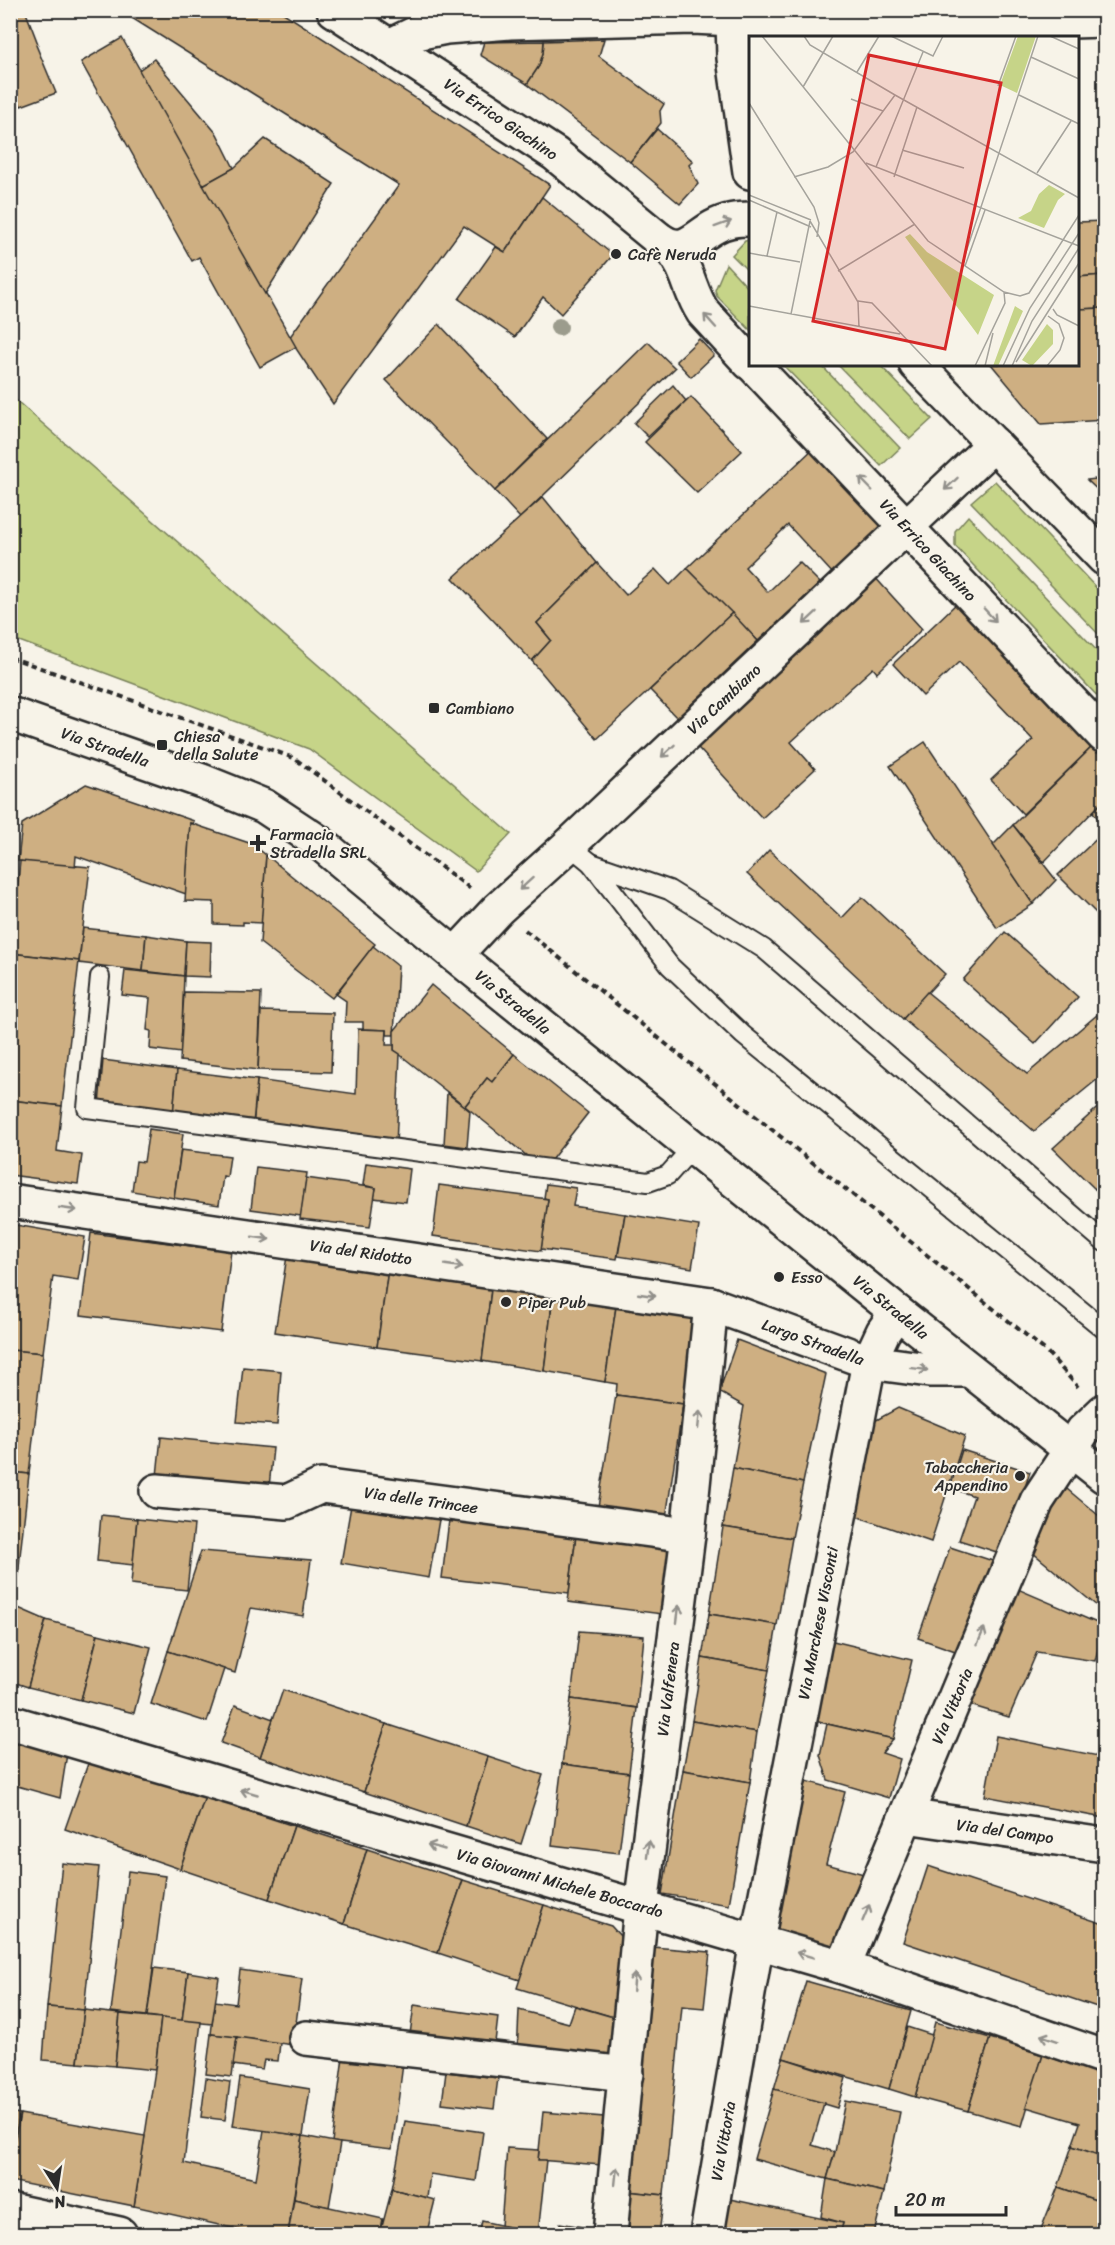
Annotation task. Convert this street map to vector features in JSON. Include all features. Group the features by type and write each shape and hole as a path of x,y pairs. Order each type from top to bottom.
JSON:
{"street":[{"name":"Via Errico Giachino","path":"334,11 555,154 660,240 680,260 697,303 703,312 749,362"},
{"path":"733,19 734,58 749,165"},
{"path":"389,46 416,33 446,27 551,21 733,19 815,29 1104,20"},
{"path":"660,240 667,245 680,247 728,221 749,219"},
{"name":"Via Errico Giachino","path":"753,366 1104,736"},
{"path":"918,366 1104,558"},
{"name":"Via Cambiano","path":"455,955 498,909 580,854 906,527 994,444"},
{"name":"Via Stradella","path":"11,720 202,781 264,806 320,843 455,955 969,1370"},
{"name":"Via del Ridotto","path":"10,1201 711,1304"},
{"name":"Largo Stradella","path":"711,1304 869,1362 929,1370 969,1370"},
{"name":"Via Valfenera","path":"610,2235 641,1907 688,1535 711,1304"},
{"name":"Via Marchese Visconti","path":"757,1941 869,1362 883,1332 897,1312"},
{"path":"969,1370 1104,1476"},
{"name":"Via Vittoria","path":"843,1967 1037,1501 1083,1431 1103,1412"},
{"name":"Via delle Trincee","path":"157,1491 287,1502 321,1486 688,1535"},
{"name":"Via Giovanni Michele Boccardo","path":"10,1722 843,1967 1104,2057"},
{"name":"Via del Campo","path":"906,1816 1104,1845"},
{"name":"Via Vittoria","path":"707,2235 757,1941"},
{"path":"306,2038 626,2074"},
{"path":"20,2219 120,2235"}],"lane":[{"path":"580,854 669,890 765,949 1104,1242"},
{"path":"580,854 670,966 743,1035 1104,1329"},
{"path":"100,977 87,1108 648,1182 668,1175 693,1147"}],"path":[{"path":"10,657 294,758 498,909 1047,1352 1103,1412"}],"green space":[{"path":"749,240 749,272 732,255 745,241"},
{"path":"726,264 749,289 749,329 717,296 715,290"},
{"path":"784,366 822,366 900,448 881,466"},
{"path":"839,366 881,366 932,419 910,439"},
{"path":"10,395 511,834 476,871 309,749 11,638"},
{"path":"995,481 1104,596 1104,640 971,502"},
{"path":"968,516 1104,658 1104,703 955,546 955,531"}],"building":[{"path":"10,10 25,10 38,44 36,45 56,93 21,106 10,81"},
{"path":"119,10 279,10 550,185 505,252 464,226 333,404 289,338 399,185"},
{"path":"122,38 296,347 260,367 199,257 192,261 81,62"},
{"path":"604,39 599,56 664,104 660,111 661,123 630,162 527,84 539,66 544,41"},
{"path":"544,41 539,66 527,84 480,55 484,42"},
{"path":"154,59 217,134 234,168 203,185 139,70"},
{"path":"657,129 693,161 689,165 698,184 680,204 630,162"},
{"path":"265,139 334,184 265,294 203,185 234,168"},
{"path":"542,197 613,255 561,314 543,297 515,337 459,299 496,247 505,252"},
{"path":"1104,221 1104,275 1079,277 1079,222"},
{"path":"1104,275 1104,308 1079,309 1079,277"},
{"path":"1104,308 1104,420 1041,424 993,366 1079,366 1079,309"},
{"path":"439,324 547,439 495,491 386,380"},
{"path":"699,339 714,355 691,377 676,361"},
{"path":"648,342 675,368 520,518 495,491"},
{"path":"673,385 686,401 648,437 634,423"},
{"path":"691,397 742,451 697,493 645,442"},
{"path":"816,446 890,525 835,576 788,525 745,567 768,592 799,562 820,583 758,641 687,568"},
{"path":"1104,478 1104,496 1087,480"},
{"path":"543,497 597,563 537,623 551,640 532,661 453,578"},
{"path":"597,563 626,595 655,569 670,585 687,568 732,613 597,739 532,661 551,640 537,623"},
{"path":"872,574 922,629 877,673 873,668 791,742 815,769 762,818 690,739"},
{"path":"957,603 1094,745 1023,814 991,780 1033,740 959,662 923,696 893,664"},
{"path":"732,613 758,641 677,718 650,690"},
{"path":"925,742 1033,904 997,928 890,766"},
{"path":"1094,745 1104,755 1104,800 1044,862 1013,825"},
{"path":"86,784 194,821 193,824 190,823 186,894 76,856 75,868 18,861 22,824"},
{"path":"1104,800 1104,826 1093,812"},
{"path":"190,823 252,844 266,855 262,923 214,924 214,902 185,901"},
{"path":"1013,825 1056,880 1033,904 993,845"},
{"path":"1104,832 1104,915 1101,918 1058,875"},
{"path":"769,850 842,918 862,897 945,974 903,1019 747,874"},
{"path":"266,855 375,944 332,998 260,943"},
{"path":"20,861 90,867 79,961 11,953"},
{"path":"83,928 146,935 143,971 79,963"},
{"path":"1005,932 1078,997 1035,1044 963,980"},
{"path":"146,935 186,941 184,976 143,971"},
{"path":"186,941 211,942 210,977 184,976"},
{"path":"373,946 398,966 394,1035 387,1035 387,1030 363,1029 363,1022 345,1022 346,1001 336,994"},
{"path":"10,953 79,961 62,1106 10,1100"},
{"path":"125,970 184,976 181,1053 150,1049 151,1031 147,1030 150,998 122,995"},
{"path":"431,985 514,1054 492,1082 487,1078 465,1106 394,1050 394,1031"},
{"path":"184,992 261,993 258,1070 180,1061"},
{"path":"927,992 1027,1074 1104,1009 1104,1074 1034,1131 903,1019"},
{"path":"261,1011 333,1013 331,1072 258,1070"},
{"path":"358,1029 387,1030 386,1045 394,1045 394,1050 400,1054 396,1146 253,1128 257,1080 356,1094"},
{"path":"514,1054 588,1113 548,1164 537,1164 465,1106 487,1078 492,1082"},
{"path":"103,1060 177,1070 173,1115 99,1105"},
{"path":"177,1070 257,1080 253,1125 173,1115"},
{"path":"447,1093 470,1111 467,1147 444,1144"},
{"path":"10,1100 62,1106 57,1151 82,1155 78,1184 10,1175"},
{"path":"1104,1102 1104,1180 1095,1189 1053,1148"},
{"path":"149,1129 183,1134 174,1198 132,1191 136,1161 144,1162"},
{"path":"181,1150 230,1156 227,1177 223,1176 219,1205 174,1198"},
{"path":"366,1163 410,1169 406,1202 374,1198 376,1188 363,1185"},
{"path":"256,1167 307,1173 301,1216 251,1209"},
{"path":"306,1178 376,1188 370,1227 300,1219"},
{"path":"1104,1180 1104,1199 1095,1189"},
{"path":"546,1184 576,1188 573,1206 625,1214 617,1259 541,1249 548,1199 544,1198"},
{"path":"439,1185 548,1199 541,1251 433,1236"},
{"path":"625,1214 699,1226 692,1268 618,1256"},
{"path":"10,1224 85,1237 78,1280 53,1276 43,1353 10,1350"},
{"path":"91,1233 231,1251 221,1332 81,1315"},
{"path":"287,1256 388,1270 377,1347 275,1332"},
{"path":"388,1270 492,1282 482,1361 377,1347"},
{"path":"492,1282 554,1287 544,1371 482,1361"},
{"path":"554,1287 618,1293 605,1382 544,1371"},
{"path":"618,1293 697,1305 683,1404 616,1395 617,1384 605,1382"},
{"path":"737,1340 826,1374 803,1483 733,1468 744,1406 719,1392"},
{"path":"10,1350 43,1353 29,1474 10,1472"},
{"path":"243,1367 281,1371 277,1425 237,1422"},
{"path":"616,1395 683,1404 666,1518 598,1507"},
{"path":"898,1408 965,1436 931,1542 847,1513 871,1423"},
{"path":"161,1437 273,1448 269,1487 157,1476"},
{"path":"962,1450 1030,1472 1003,1554 959,1540 974,1496 950,1488"},
{"path":"733,1468 803,1483 792,1538 723,1527"},
{"path":"10,1472 29,1474 20,1556 10,1555"},
{"path":"1055,1479 1104,1520 1104,1612 1026,1547"},
{"path":"353,1494 441,1508 429,1578 341,1563"},
{"path":"450,1512 577,1527 569,1593 442,1578"},
{"path":"101,1515 137,1519 133,1565 97,1561"},
{"path":"137,1519 194,1525 187,1590 131,1584"},
{"path":"577,1527 672,1539 662,1614 568,1602"},
{"path":"723,1527 792,1538 777,1625 709,1614"},
{"path":"950,1547 993,1561 961,1653 918,1638"},
{"path":"201,1551 311,1560 303,1616 251,1608 235,1673 168,1651"},
{"path":"10,1555 20,1556 16,1607 46,1620 28,1687 10,1681"},
{"path":"1006,1584 1104,1626 1095,1661 1037,1652 1009,1717 963,1703"},
{"path":"709,1614 777,1625 769,1670 702,1658"},
{"path":"46,1620 98,1634 81,1700 28,1687"},
{"path":"579,1631 644,1636 637,1708 571,1699"},
{"path":"98,1634 151,1647 134,1713 81,1700"},
{"path":"829,1640 912,1660 893,1739 810,1720"},
{"path":"168,1651 224,1669 207,1722 151,1704"},
{"path":"702,1658 769,1670 757,1732 692,1721"},
{"path":"283,1690 386,1724 364,1792 260,1757"},
{"path":"571,1699 637,1708 629,1773 562,1764"},
{"path":"235,1705 273,1719 260,1757 221,1743"},
{"path":"692,1721 757,1732 750,1782 683,1770"},
{"path":"386,1724 488,1757 466,1826 364,1792"},
{"path":"827,1724 893,1739 882,1753 900,1759 889,1798 828,1780 820,1755"},
{"path":"10,1732 68,1747 60,1798 10,1784"},
{"path":"996,1736 1104,1757 1104,1818 985,1796"},
{"path":"488,1757 543,1775 521,1844 466,1826"},
{"path":"90,1758 205,1797 180,1869 65,1829"},
{"path":"562,1764 629,1773 619,1853 552,1845"},
{"path":"683,1770 750,1782 729,1905 662,1894"},
{"path":"796,1778 845,1792 826,1864 864,1874 841,1959 768,1934"},
{"path":"205,1797 294,1826 269,1899 180,1869"},
{"path":"294,1826 367,1849 344,1924 269,1899"},
{"path":"367,1849 463,1880 438,1953 344,1924"},
{"path":"62,1863 99,1867 84,2010 47,2007"},
{"path":"928,1866 1104,1924 1104,1993 1100,2008 903,1942"},
{"path":"128,1871 165,1876 147,2016 111,2012"},
{"path":"463,1880 544,1905 520,1980 438,1953"},
{"path":"544,1905 611,1926 630,1947 620,2019 517,1988"},
{"path":"653,1947 710,1952 704,2008 682,2006 664,2195 626,2191"},
{"path":"154,1968 188,1972 182,2021 147,2016"},
{"path":"240,1970 302,1979 293,2045 211,2034 215,2001 236,2004"},
{"path":"188,1972 219,1977 212,2024 182,2021"},
{"path":"806,1981 911,2011 889,2089 783,2058"},
{"path":"414,2005 498,2017 493,2059 408,2049"},
{"path":"575,2006 620,2019 613,2068 517,2055 519,2010 569,2023"},
{"path":"47,2007 84,2010 78,2063 43,2060"},
{"path":"84,2010 120,2014 115,2066 78,2063"},
{"path":"120,2014 161,2018 155,2070 115,2066"},
{"path":"161,2018 201,2022 184,2163 256,2179 264,2130 303,2136 288,2234 259,2234 134,2206"},
{"path":"935,2022 990,2038 968,2111 915,2097"},
{"path":"907,2027 932,2035 915,2097 889,2089"},
{"path":"211,2034 237,2037 232,2077 206,2074"},
{"path":"237,2037 280,2043 278,2061 264,2060 262,2069 233,2065"},
{"path":"990,2038 1043,2055 1022,2126 968,2111"},
{"path":"344,2049 404,2056 392,2149 332,2142"},
{"path":"1043,2055 1104,2075 1104,2157 1072,2146 1080,2123 1026,2107"},
{"path":"783,2058 846,2078 837,2108 774,2089"},
{"path":"446,2072 498,2078 494,2109 442,2103"},
{"path":"206,2078 230,2082 225,2120 201,2117"},
{"path":"240,2078 310,2089 303,2136 233,2126"},
{"path":"774,2089 824,2103 812,2145 835,2152 827,2179 754,2159"},
{"path":"845,2101 900,2112 884,2192 827,2179"},
{"path":"10,2112 20,2114 10,2162"},
{"path":"543,2112 604,2117 601,2165 538,2160"},
{"path":"20,2114 145,2136 134,2206 10,2181 10,2162"},
{"path":"405,2121 483,2132 476,2181 430,2174 427,2198 392,2189"},
{"path":"303,2136 340,2143 329,2207 294,2199"},
{"path":"1072,2146 1104,2157 1104,2203 1058,2187"},
{"path":"507,2148 539,2150 538,2160 546,2160 538,2234 526,2234 527,2231 501,2226"},
{"path":"827,2179 884,2192 874,2234 840,2234 843,2223 821,2217"},
{"path":"1058,2187 1104,2203 1095,2234 1039,2234"},
{"path":"392,2189 435,2200 427,2232 437,2234 380,2234"},
{"path":"626,2191 664,2195 659,2234 621,2234"},
{"path":"725,2198 843,2223 840,2234 717,2234"},
{"path":"294,2199 383,2219 380,2234 288,2234"},
{"path":"482,2221 527,2231 526,2234 479,2234"},
{"path":"560,2223 604,2231 604,2234 558,2234"}],"place":[{"name":"Cafè Neruda","path":"616,254"},
{"name":"Cambiano","path":"434,708"},
{"name":"Chiesa della Salute","path":"162,745"},
{"name":"Farmacia Stradella SRL","path":"258,843"},
{"name":"Esso","path":"779,1277"},
{"name":"Piper Pub","path":"506,1302"},
{"name":"Tabaccheria Appendino","path":"1020,1476"}]}
